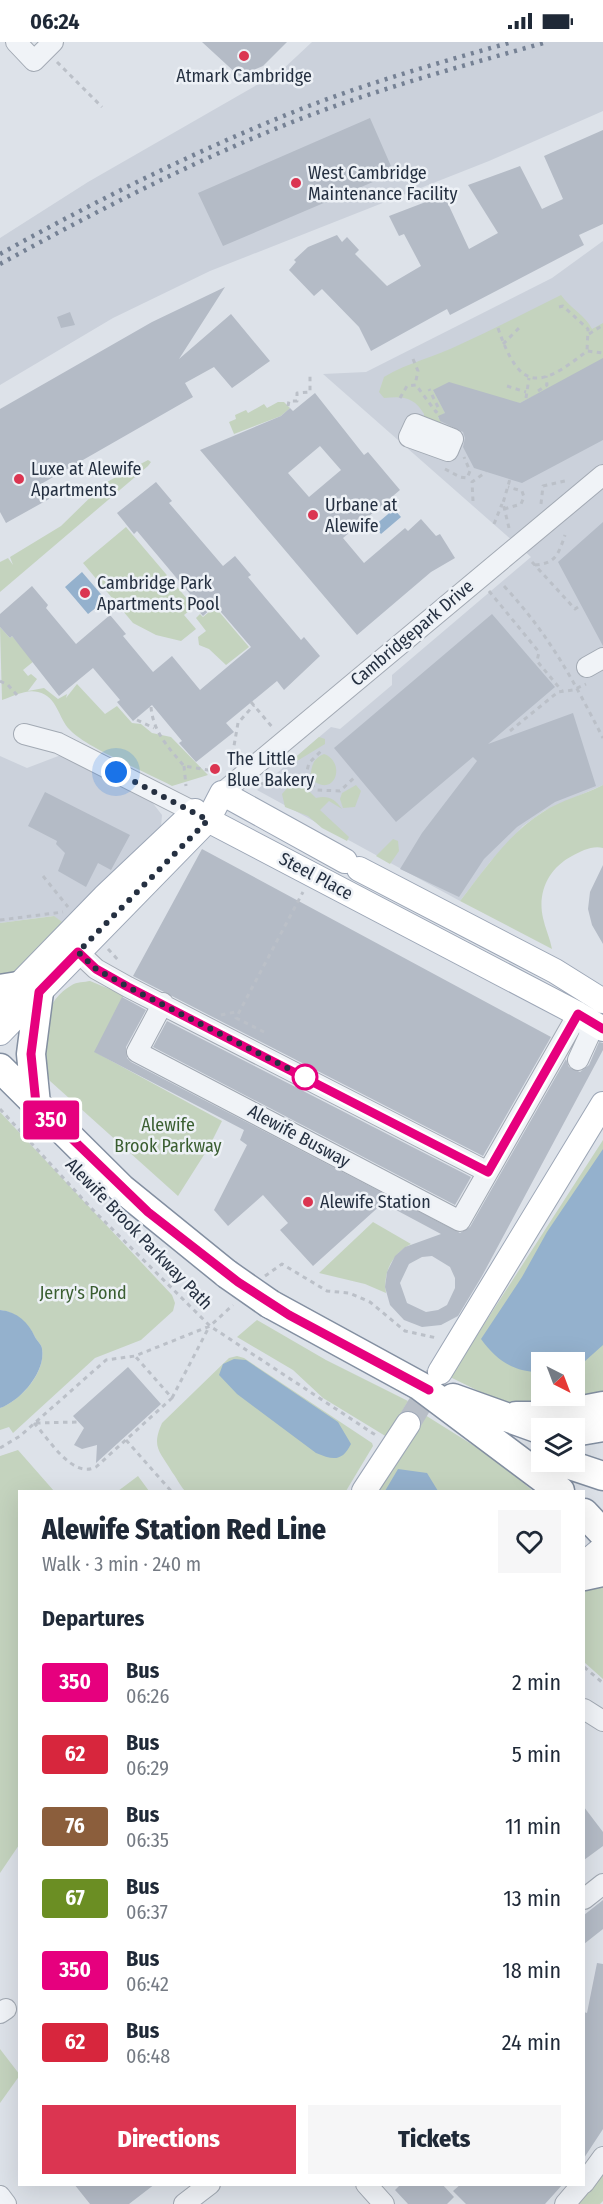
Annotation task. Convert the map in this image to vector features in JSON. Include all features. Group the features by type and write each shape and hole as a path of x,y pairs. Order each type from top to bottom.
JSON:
{"highway":[{"path":"14,993 31,1054 36,1104"},
{"path":"0,1068 135,1200 227,1274 266,1292 430,1379 480,1419 559,1490"},
{"path":"480,1419 504,1414 532,1418 603,1406"},
{"path":"480,1419 531,1428"},
{"path":"480,1419 531,1449"},
{"path":"585,1430 603,1427"},
{"path":"585,1470 603,1476"},
{"path":"585,1514 603,1533"},
{"path":"585,1575 603,1572"}],"main road":[{"name":"Cambridgepark Drive","path":"14,993 78,952 200,816 221,783"},
{"name":"Steel Place","path":"221,783 352,865 435,911 555,971 603,1001"},
{"name":"Cambridgepark Drive","path":"0,1033 14,993 104,897 200,816"},
{"name":"Steel Place","path":"200,816 590,1021"},
{"path":"430,1379 603,1104"},
{"path":"365,1490 408,1424"},
{"path":"585,1563 603,1548"}],"street":[{"path":"16,42 47,54"},
{"name":"Cambridgepark Drive","path":"221,783 603,475"},
{"name":"Steel Place","path":"24,734 58,743 200,816"},
{"path":"78,952 96,969 488,1172"},
{"name":"Alewife Busway","path":"163,1003 137,1052 460,1221 488,1172 590,1021"},
{"path":"578,1060 587,1043 590,1021"},
{"path":"585,1710 603,1720"},
{"path":"585,1898 603,1884"},
{"path":"585,2180 603,2157"},
{"path":"183,2204 207,2186"},
{"path":"368,2186 384,2204"},
{"path":"566,2204 581,2186"},
{"path":"0,2196 6,2204"}],"path":[{"path":"47,54 63,66 102,107"},
{"path":"498,328 503,344 525,377 559,374 587,351 589,334 581,321 563,306 559,307"},
{"path":"589,334 603,325"},
{"path":"503,344 519,328"},
{"path":"587,351 603,353"},
{"path":"413,359 418,371 415,384 436,412 439,409 429,389"},
{"path":"288,406 289,401 297,401 297,393 310,392 310,375"},
{"path":"538,391 547,385 546,376"},
{"path":"526,398 529,378"},
{"path":"400,398 407,386 415,384"},
{"path":"507,386 526,392"},
{"path":"452,458 470,471 467,478 460,477 452,458"},
{"path":"473,501 472,482 486,472"},
{"path":"494,524 510,479"},
{"path":"542,504 543,486 570,479"},
{"path":"504,509 521,504 524,497 522,491 508,487"},
{"path":"503,503 509,528"},
{"path":"565,535 556,559 550,563 533,564 575,609 578,607"},
{"path":"504,586 548,638 603,738"},
{"path":"489,590 539,652 540,656 537,661 562,691"},
{"path":"510,731 562,691 577,688 593,669"},
{"path":"0,681 12,688 17,695"},
{"path":"231,763 238,723 253,704 273,728"},
{"path":"151,708 156,729 183,766 186,786"},
{"path":"136,720 156,729"},
{"path":"305,778 309,763 323,749"},
{"path":"183,766 221,783"},
{"path":"305,778 317,790 340,791 356,776"},
{"path":"260,784 305,778"},
{"path":"0,920 70,910 43,876"},
{"path":"264,1032 236,1018 303,891"},
{"path":"216,1016 240,1011"},
{"name":"Alewife Brook Parkway Path","path":"0,1109 91,1208 210,1326 386,1442"},
{"path":"266,1292 282,1264 327,1291 349,1293 370,1302 405,1331 421,1337 442,1338"},
{"path":"34,1423 72,1465 82,1470 96,1467 172,1398 210,1326 235,1303"},
{"path":"0,1448 34,1423 101,1363 116,1357 135,1356 210,1326"},
{"path":"135,1356 172,1398"},
{"path":"34,1423 78,1422"},
{"path":"126,1440 170,1490"},
{"path":"585,1668 603,1683"}],"shaded area":[{"path":"312,42 603,42 603,111 489,161 210,271 113,318 0,385 0,238 88,182 281,71"},
{"path":"603,241 603,785 544,811 523,826 490,862 460,901 257,790 331,727 340,729 392,685 392,675 531,557 323,374 366,372 552,278"},
{"path":"61,755 152,802 162,815 161,827 65,924 53,916 0,923 0,756 27,768"}],"green space":[{"path":"561,295 592,329 603,323 603,360 520,403 433,390 445,413 438,417 448,435 424,427 424,414 411,400 401,397 384,398 379,392 384,377 393,372 451,349"},
{"path":"278,402 284,402 290,408 281,416 234,434 229,422 236,419 235,415 246,410 248,413 264,404 267,408"},
{"path":"148,460 151,462 148,466 0,592 0,562 8,558 13,565 10,557 61,526 105,483"},
{"path":"126,527 194,607 184,615 196,629 181,641 156,635 133,623 83,563"},
{"path":"215,607 249,647 226,665 209,649 199,645 198,637 206,631 196,618 200,614 203,617"},
{"path":"0,627 10,638 12,636 34,661 23,670 28,676 31,674 37,679 28,691 44,688 58,699 67,694 66,698 77,684 105,714 117,706 132,723 141,724 152,733 171,737 208,775 172,786 78,737 66,725 54,703 45,695 29,691 2,700"},
{"path":"319,737 325,739 325,744 297,761 297,756"},
{"path":"324,754 331,758 336,771 335,778 326,785 319,784 310,778 312,766"},
{"path":"303,785 316,798 334,800 342,809 329,801 320,810 349,837 347,841 322,828 308,816 285,807 282,794 289,786"},
{"path":"356,785 361,791 355,807 343,808 340,799 342,793"},
{"path":"603,785 603,848 587,849 564,861 551,874 543,890 544,922 552,949 460,901 508,841 530,821 557,804"},
{"path":"393,839 398,841 399,851 390,864 376,856"},
{"path":"54,916 65,924 16,971 0,980 0,923"},
{"name":"Alewife Brook Parkway","path":"90,981 124,995 95,1052 222,1121 209,1147 178,1196 50,1081 45,1069 42,1056 43,1029 53,1004 61,993 74,984"},
{"name":"Jerry's Pond","path":"0,1112 172,1295 175,1303 173,1311 141,1340 95,1358 13,1433 9,1427 0,1430 0,1408 16,1399 30,1385 40,1367 42,1349 26,1323 11,1313 0,1310"},
{"path":"603,1140 603,1391 585,1395 585,1352 531,1352 531,1405 503,1403 450,1377"},
{"path":"373,1222 411,1244 404,1248 390,1264 385,1285 386,1293 365,1284 319,1273"},
{"path":"257,1320 326,1360 408,1401 387,1437 323,1398 293,1370 237,1337"},
{"path":"237,1356 244,1358 372,1443 373,1446 347,1490 184,1490 158,1449 159,1431 162,1423 229,1358"},
{"path":"425,1415 492,1457 532,1490 376,1490"},
{"path":"18,1450 53,1490 18,1490 18,1846 0,1873 0,1456"},
{"path":"138,1476 148,1490 119,1490"},
{"path":"603,1583 603,1679 585,1663 585,1587"},
{"path":"0,2049 18,2072 18,2078 0,2103"},
{"path":"603,2171 603,2201 600,2204 577,2204"}],"water":[{"path":"394,509 401,517 381,534 374,526"},
{"name":"Cambridge Park Apartments Pool","path":"82,572 106,600 88,614 65,587"},
{"path":"603,1149 603,1345 585,1361 585,1352 531,1352 531,1371 522,1370 500,1359 481,1339 522,1277 547,1232"},
{"name":"Jerry's Pond","path":"0,1310 17,1315 26,1322 41,1346 42,1358 36,1376 30,1385 16,1399 0,1408"},
{"path":"234,1359 246,1360 338,1422 351,1444 348,1450 336,1458 316,1453 237,1394 219,1375 223,1364"},
{"path":"398,1469 427,1473 437,1490 386,1490"}],"building":[{"name":"Atmark Cambridge","path":"202,42 287,42 263,66 239,76"},
{"name":"West Cambridge Maintenance Facility","path":"370,118 394,173 223,246 198,193"},
{"path":"603,130 603,224 579,235 584,245 450,315 447,309 371,351 359,327 322,289 314,296 289,270 296,262 294,260 308,247 337,235 342,242 347,237 359,250 355,254 387,286 421,266 404,234 399,236 389,216 444,195 469,249 498,233 468,185 520,166 542,209 563,199 544,156"},
{"path":"225,287 179,359 231,314 270,361 232,388 214,367 185,383 193,397 41,484 49,499 6,523 0,512 0,409 152,322"},
{"path":"70,312 75,325 61,328 57,317"},
{"path":"603,358 603,440 522,483 474,468 463,447 465,438 463,432 440,421 438,416 445,413 433,390 449,382 520,403"},
{"name":"Urbane at Alewife","path":"315,393 364,455 368,452 400,490 343,538 364,563 405,528 408,531 421,519 436,536 440,534 455,558 431,572 357,635 200,450 281,416 290,408 293,411","holes":["320,446 341,470 309,497 288,473"]},
{"path":"156,482 172,501 169,503 223,566 235,556 251,575 248,577 301,640 304,637 320,656 284,690 277,681 226,723 234,732 196,762 179,743 182,741 152,705 133,721 117,702 120,700 93,668 59,696 12,636 10,638 0,627 0,614 32,586 48,605 46,608 76,644 110,615 126,634 123,636 153,672 172,656 200,690 251,647 215,605 203,616 186,597 190,594 137,531 134,534 117,513"},
{"path":"603,522 603,646 558,562"},
{"path":"492,614 555,687 488,744 573,713 596,786 555,802 517,827 484,859 459,897 400,869 422,833 477,761 473,757 396,822 334,748"},
{"path":"45,792 130,835 111,870 98,863 86,887 58,871 65,853 56,844 57,841 28,826"},
{"path":"202,849 551,1037 483,1156 133,976"},
{"path":"603,865 603,944 592,925 588,909 590,892"},
{"path":"122,997 146,1010 126,1047 127,1058 131,1062 460,1233 470,1227 566,1059 569,1067 580,1072 589,1065 599,1042 603,1043 603,1050 482,1276 458,1316 441,1325 422,1327 404,1320 390,1305 385,1287 387,1272 395,1256 405,1247 441,1234 383,1203 313,1266 280,1230 288,1223 263,1195 228,1226 214,1210 247,1145 240,1140 244,1130 94,1052","holes":["432,1256 450,1267 455,1278 455,1288 447,1305 438,1310 426,1312 407,1303 400,1283 409,1264 422,1257"]},
{"path":"167,1021 471,1177 455,1205 153,1047"},
{"path":"128,1367 161,1404 96,1463 97,1445 82,1449 74,1445 84,1428 73,1416"},
{"path":"585,1808 603,1832 603,1846 585,1859"},
{"path":"603,1900 603,1929 585,1943 585,1914"},
{"path":"597,1963 603,1964 603,2129 585,2156 585,2012 587,2013"},
{"path":"76,2186 152,2186 129,2204 90,2204"},
{"path":"399,2186 444,2186 454,2197 447,2204 408,2204 395,2190"},
{"path":"459,2186 561,2186 545,2204 466,2204 453,2191"}],"tunnel":[{"path":"408,1424 437,1376"}],"railway":[{"path":"0,254 143,179 254,128 373,83 512,42"},
{"path":"0,264 145,188 257,136 388,88 547,42"}],"bus line":[{"name":"350","path":"429,1390 259,1297 148,1212 63,1132 36,1104 31,1065 31,1042 39,992 78,952 96,969 128,987 488,1172 578,1014 603,1029"}],"place":[{"name":"Atmark Cambridge","path":"244,56"},
{"name":"West Cambridge Maintenance Facility","path":"296,183"},
{"name":"Luxe at Alewife Apartments","path":"19,479"},
{"name":"Urbane at Alewife","path":"313,515"},
{"name":"Cambridge Park Apartments Pool","path":"85,593"},
{"name":"The Little Blue Bakery","path":"215,769"},
{"name":"Alewife Station","path":"308,1202"}],"route":[{"path":"116,772 208,820 78,952 96,969 128,987 305,1077"}]}
